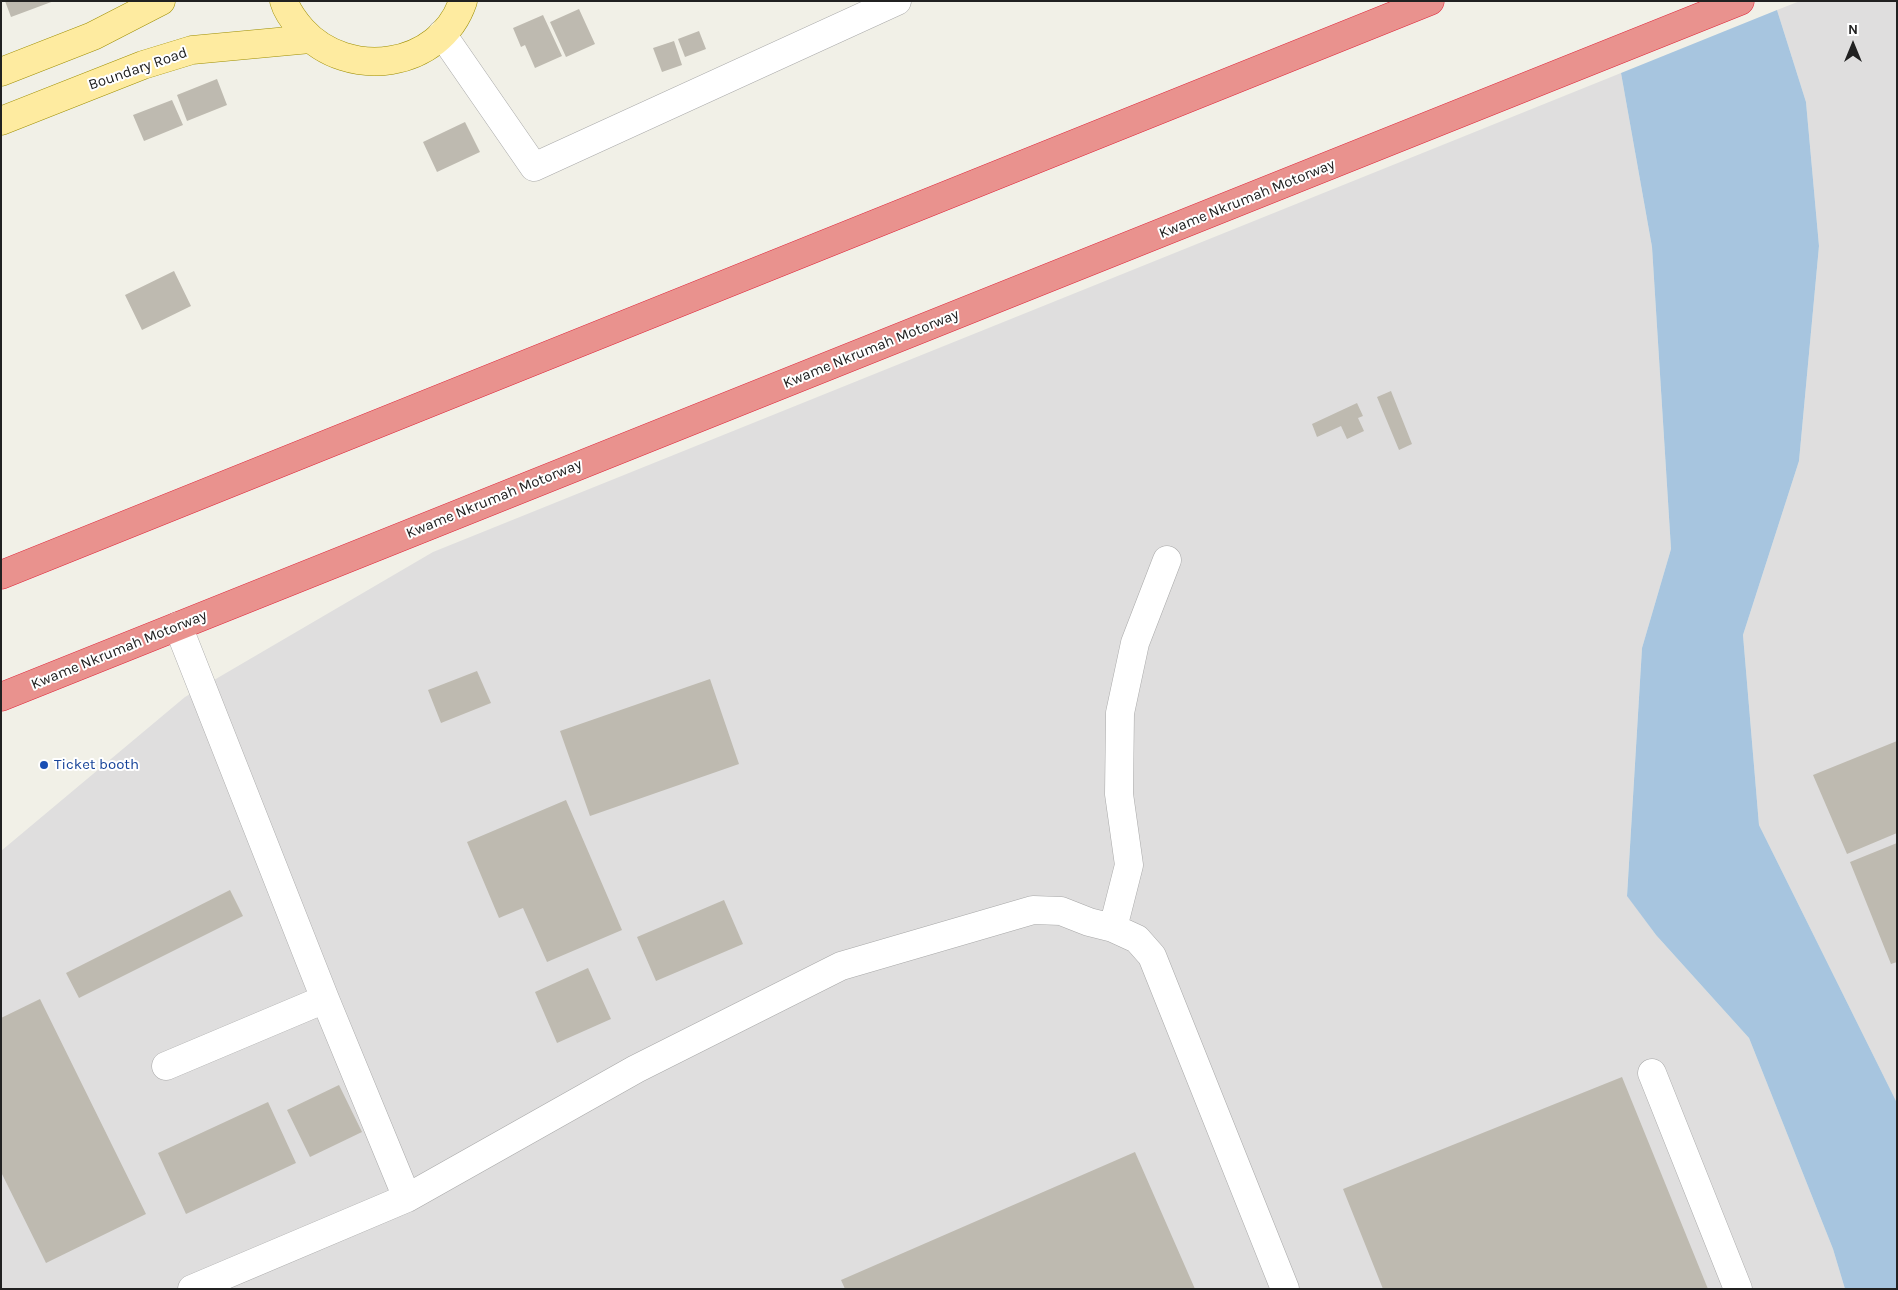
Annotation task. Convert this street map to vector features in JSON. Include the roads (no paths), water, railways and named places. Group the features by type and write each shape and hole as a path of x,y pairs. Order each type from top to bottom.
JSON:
{"highway":[{"path":"1,575 1430,1"},
{"name":"Kwame Nkrumah Motorway","path":"1,697 1740,1"}],"main road":[{"path":"1,72 93,36 161,1"},
{"path":"284,1 296,23 310,39 340,56 366,63 387,62 408,57 426,48 453,21 463,1"},
{"name":"Boundary Road","path":"1,121 143,64 192,50 310,39"}],"street":[{"path":"442,34 534,167 897,1"},
{"path":"1113,928 1128,865 1119,794 1120,713 1135,643 1167,560"},
{"path":"178,626 325,999 407,1198"},
{"path":"192,1289 407,1198 636,1070 841,966 1033,910 1061,911 1089,922 1113,928 1137,939 1152,956 1285,1289"},
{"path":"166,1066 325,999"},
{"path":"1652,1073 1738,1289"}],"water":[{"path":"1777,10 1806,102 1819,246 1799,461 1743,635 1759,825 1897,1103 1897,1289 1845,1289 1833,1249 1749,1038 1656,935 1627,896 1642,648 1671,549 1652,247 1621,73"}],"place":[{"name":"Ticket booth","path":"44,765"}]}
